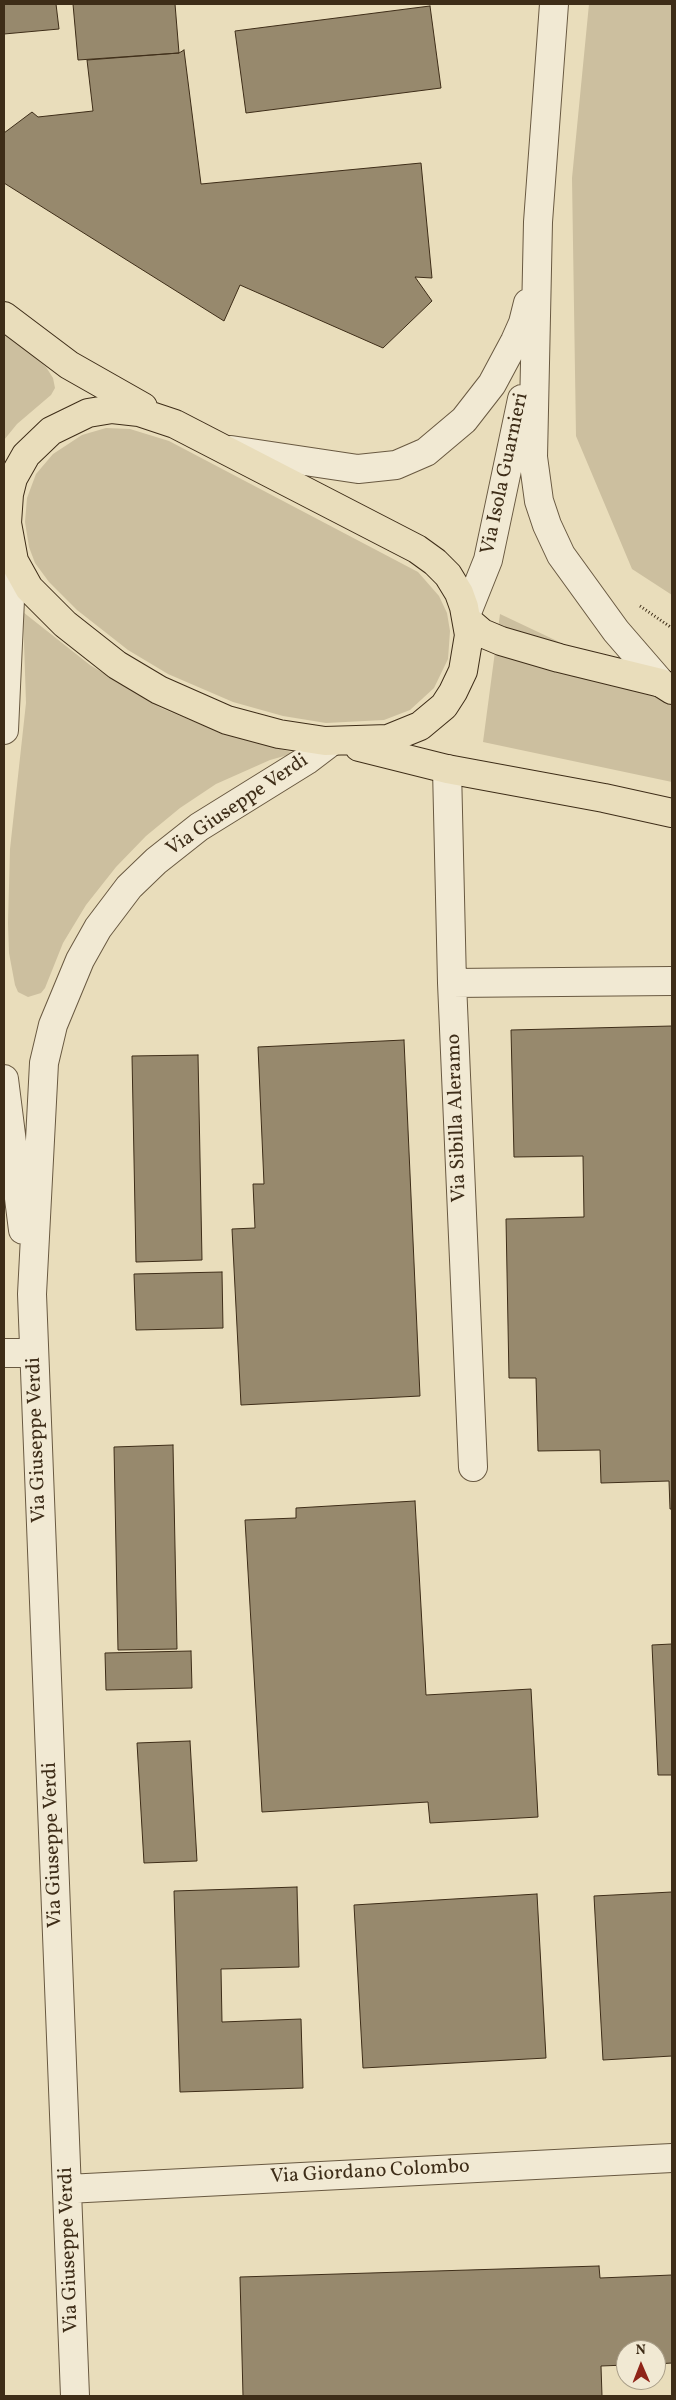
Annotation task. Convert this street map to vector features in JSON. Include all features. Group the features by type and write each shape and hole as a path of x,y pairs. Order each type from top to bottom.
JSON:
{"main road":[{"path":"4,316 69,365 105,388 227,450 424,553 448,575 459,593 467,618 469,644 466,664 453,692 439,710 420,726 397,736 374,741 335,741 279,734 227,720 178,699 136,677 64,624 45,606 23,580 9,549 6,513 13,478 26,455 51,431 88,413 112,409 138,412 175,424"},
{"path":"467,618 482,634 501,641 666,686"},
{"path":"335,741 447,770 604,798 672,813"}],"street":[{"name":"Via Isola Guarnieri","path":"554,4 538,222 533,457 539,501 547,525 561,555 583,586 666,686"},
{"name":"Via Isola Guarnieri","path":"227,450 358,469 396,465 426,452 454,430 474,408 492,384 512,348 523,323 527,307 538,222"},
{"name":"Via Isola Guarnieri","path":"467,618 488,560 536,331"},
{"path":"4,730 9,549"},
{"name":"Via Giuseppe Verdi","path":"75,2396 32,1294 44,1063 58,1012 80,960 110,911 129,887 199,827 308,760 335,741"},
{"name":"Via Sibilla Aleramo","path":"447,770 452,983 473,1467"},
{"path":"452,983 672,981"},
{"name":"Via Giuseppe Verdi","path":"4,1079 10,1144 32,1294"},
{"path":"4,1353 34,1353"},
{"name":"Via Giordano Colombo","path":"67,2189 672,2158"}],"path":[{"path":"634,601 672,628"}],"shaded area":[{"path":"589,4 672,4 672,595 632,569 576,436 572,178"},
{"path":"4,331 46,367 53,378 55,388 51,395 17,424 4,440"},
{"path":"106,428 130,429 169,441 418,572 439,596 447,613 450,631 448,659 434,688 410,710 384,720 326,723 283,716 233,702 168,674 128,650 77,610 49,582 35,563 29,547 25,522 27,498 36,474 53,454 82,435"},
{"path":"23,612 90,665 161,708 240,738 295,753 270,760 216,784 180,808 146,836 116,867 86,905 63,943 45,988 41,993 28,997 18,992 15,985 9,953 8,923 10,849 26,703"},
{"path":"500,614 555,640 672,704 672,782 483,742"}],"building":[{"path":"4,4 56,4 59,29 4,34"},
{"path":"73,4 175,4 179,53 78,60"},
{"path":"430,6 441,88 246,113 235,31"},
{"path":"184,50 201,184 421,163 432,278 415,277 432,301 383,348 240,285 224,321 4,183 4,133 32,112 38,117 93,111 87,60 179,53"},
{"path":"672,1026 672,1509 670,1509 669,1481 601,1483 600,1450 538,1451 536,1378 509,1378 506,1219 584,1217 583,1156 514,1157 511,1030"},
{"path":"404,1040 420,1396 241,1405 232,1229 255,1228 253,1184 264,1184 258,1047"},
{"path":"198,1055 202,1260 136,1262 132,1056"},
{"path":"222,1272 223,1328 136,1330 134,1274"},
{"path":"173,1445 177,1649 118,1650 114,1447"},
{"path":"415,1501 426,1695 531,1689 538,1817 430,1823 428,1802 262,1812 245,1520 296,1518 296,1508"},
{"path":"672,1644 672,1775 658,1775 652,1645"},
{"path":"191,1651 192,1688 106,1690 105,1653"},
{"path":"190,1741 197,1861 144,1863 137,1743"},
{"path":"297,1887 299,1967 221,1969 222,2022 301,2019 303,2088 180,2092 174,1891"},
{"path":"672,1892 672,2056 603,2060 594,1896"},
{"path":"537,1894 546,2058 363,2068 354,1905"},
{"path":"599,2266 600,2278 672,2275 672,2363 666,2363 666,2340 616,2340 616,2365 601,2366 602,2396 243,2396 240,2277"}]}
